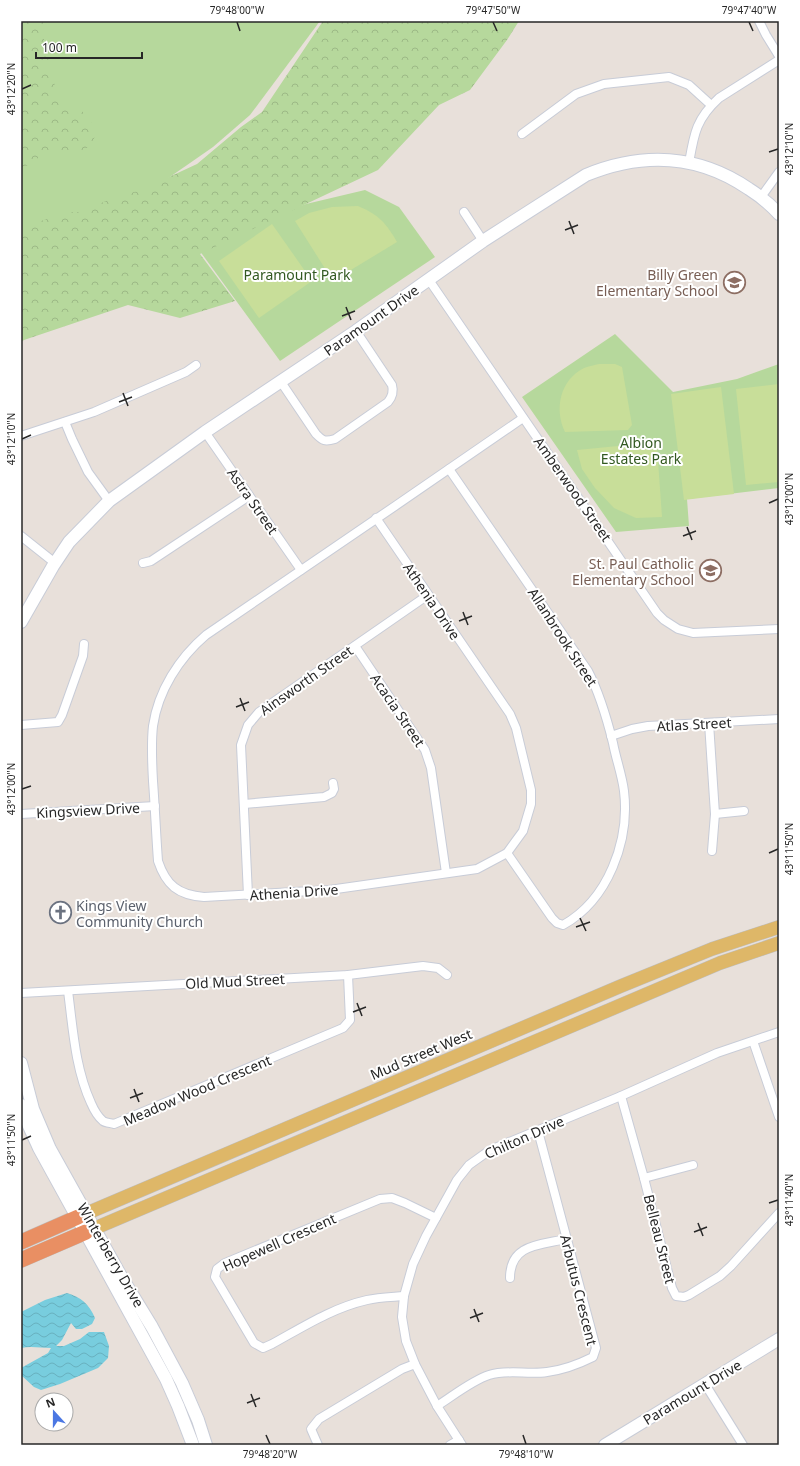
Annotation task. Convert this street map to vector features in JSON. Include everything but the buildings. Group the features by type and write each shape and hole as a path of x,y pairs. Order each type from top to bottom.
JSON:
{"highway":[{"path":"22,1242 82,1215"},
{"path":"21,1260 90,1230"}],"main road":[{"name":"Mud Street West","path":"82,1215 712,949 779,927"},
{"path":"90,1230 720,963 779,943"}],"street":[{"path":"759,21 779,56"},
{"path":"689,163 693,140 698,124 704,113 719,98 779,60"},
{"path":"522,134 576,94 604,84 669,78 689,85 711,105"},
{"name":"Paramount Drive","path":"21,622 55,563 70,542 109,501 206,432 429,280 483,241 586,175 621,163 659,159 689,163 731,177 761,197 779,214"},
{"path":"761,197 779,172"},
{"path":"464,212 483,241"},
{"name":"Amberwood Street","path":"429,280 657,613 664,620 678,629 698,634 779,629"},
{"path":"281,382 316,434 323,441 334,439 388,402 392,397 392,385 356,330"},
{"path":"21,436 101,409 186,372 196,365"},
{"name":"Athenia Drive","path":"376,518 510,714 516,728 531,790 531,804 523,831 507,853 477,869 329,890 204,897 191,896 183,893 171,885 163,875 158,861 152,753 153,726 158,706 175,669 196,643 206,635 376,518 523,418"},
{"path":"65,422 88,472 109,501"},
{"name":"Astra Street","path":"206,432 301,570"},
{"name":"Allanbrook Street","path":"449,469 588,671 599,694 624,791 625,820 622,839 615,862 595,899 572,920 563,925 557,923 552,918 507,853"},
{"path":"143,563 151,561 249,496"},
{"path":"21,536 55,563"},
{"name":"Ainsworth Street","path":"248,895 241,745 248,725 259,712 428,595"},
{"path":"21,725 58,722 62,715 83,656 84,644"},
{"name":"Acacia Street","path":"355,646 425,750 431,768 446,873"},
{"name":"Atlas Street","path":"611,736 632,729 648,726 709,724 779,719"},
{"path":"709,724 715,814 712,851"},
{"path":"244,804 324,797 332,793 334,789 333,782"},
{"name":"Kingsview Drive","path":"21,814 155,806"},
{"path":"715,814 744,811"},
{"name":"Old Mud Street","path":"21,993 348,975 423,966 438,968 447,975"},
{"name":"Meadow Wood Crescent","path":"68,991 80,1075 85,1091 96,1114 104,1122 114,1124 343,1028 350,1020 348,975"},
{"name":"Chilton Drive","path":"460,1442 437,1406 415,1364 406,1341 402,1317 404,1296 413,1264 457,1180 469,1165 490,1150 621,1096 717,1053 779,1032"},
{"path":"753,1040 779,1117"},
{"name":"Winterberry Drive","path":"21,1063 27,1089 39,1126 82,1215 166,1379 193,1445"},
{"name":"Belleau Street","path":"621,1096 672,1288 676,1296 684,1297 689,1295 720,1276 779,1213"},
{"name":"Winterberry Drive","path":"21,1105 40,1148 82,1215"},
{"name":"Arbutus Crescent","path":"437,1406 489,1375 501,1372 548,1372 576,1365 593,1357 596,1348 538,1131"},
{"path":"644,1178 693,1165"},
{"name":"Hopewell Crescent","path":"404,1296 368,1300 340,1308 263,1348 254,1343 215,1277 217,1270 225,1263 380,1199 392,1198 436,1218"},
{"name":"Winterberry Drive","path":"90,1230 152,1326 182,1383 198,1420 206,1445"},
{"path":"510,1278 510,1267 516,1256 526,1248 566,1239"},
{"name":"Paramount Drive","path":"605,1445 779,1339"},
{"path":"318,1445 311,1429 319,1419 402,1370 415,1364"},
{"path":"705,1384 743,1445"},
{"path":"450,1445 460,1442"}],"green space":[{"path":"21,21 320,21 250,115 213,147 154,188 21,236"},
{"path":"21,21 44,21 44,41 56,90 67,105 82,111 98,131 90,146 79,152 65,156 47,151 29,165 21,167"},
{"path":"323,21 519,21 507,40 470,90 439,105 378,170 200,254 235,301 180,318 128,305 21,342 21,229 68,212 80,212 113,198 141,190 197,164 241,127 262,112"},
{"name":"Paramount Park","path":"365,190 399,207 435,257 280,361 194,243 306,204"},
{"path":"358,206 377,216 397,242 336,279 331,278 295,221 309,213 332,207"},
{"path":"272,224 312,281 259,318 219,261"},
{"name":"Albion Estates Park","path":"615,334 673,392 737,379 779,364 779,488 687,499 689,526 616,532 522,397"},
{"path":"599,364 615,364 622,367 632,425 628,430 565,432 560,414 560,405 561,396 565,387 576,373 584,368"},
{"path":"779,384 779,482 746,485 736,389"},
{"path":"721,387 734,494 684,500 671,394"},
{"path":"649,443 657,447 662,517 636,518 614,508 595,488 582,469 577,450"}],"water":[{"path":"67,1293 84,1302 95,1318 92,1324 82,1329 76,1329 71,1323 62,1340 56,1346 64,1346 80,1339 89,1332 104,1332 109,1346 108,1358 98,1368 60,1384 41,1390 34,1387 21,1375 21,1368 48,1353 51,1348 21,1348 21,1312 45,1300"}],"place":[{"name":"Billy Green Elementary School","path":"734,282"},
{"name":"St. Paul Catholic Elementary School","path":"710,571"},
{"name":"Kings View Community Church","path":"60,913"}]}
